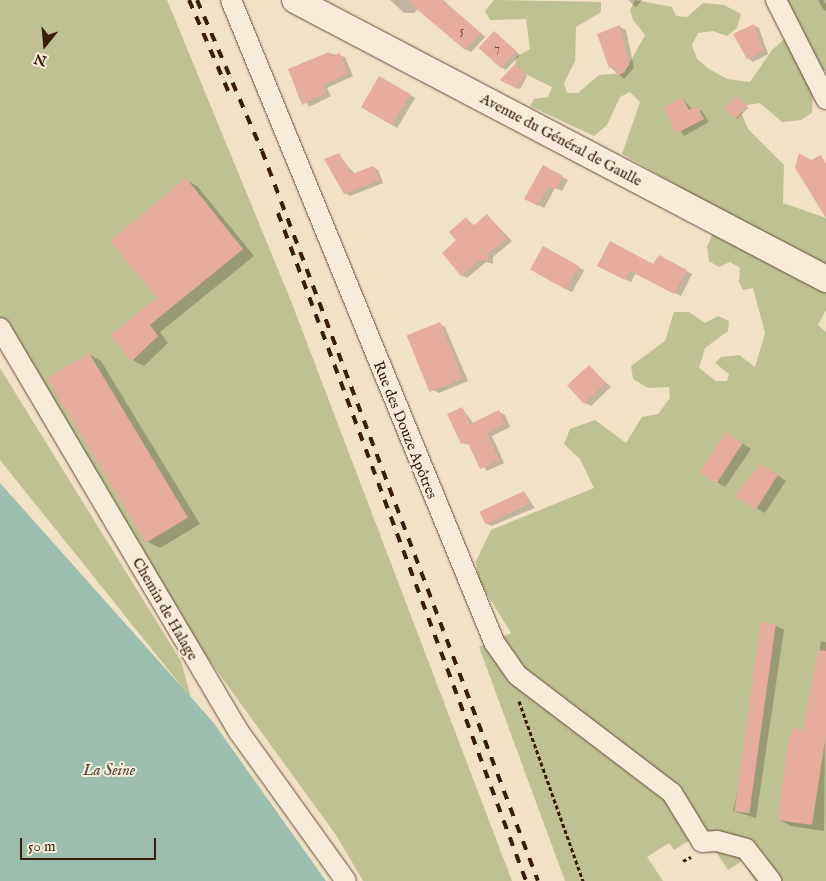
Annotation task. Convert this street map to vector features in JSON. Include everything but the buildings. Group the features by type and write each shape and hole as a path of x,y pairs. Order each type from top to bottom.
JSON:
{"street":[{"name":"Rue des Douze Apôtres","path":"232,0 494,642 517,675 672,793 702,842 717,841 746,849 770,881"},
{"name":"Avenue du Général de Gaulle","path":"295,0 826,279"},
{"path":"776,0 826,99"},
{"name":"Chemin de Halage","path":"0,328 238,732 346,881"}],"path":[{"path":"517,695 583,881"}],"green space":[{"path":"0,0 167,0 291,301 512,881 363,881 336,835 201,649 0,323"},
{"path":"494,0 601,2 601,12 576,27 575,61 564,83 567,93 578,93 599,75 624,73 645,35 633,20 630,10 635,0 672,7 676,16 687,17 703,3 724,5 741,14 737,28 727,36 713,31 698,33 692,45 697,59 709,69 727,79 750,82 772,50 790,34 774,0 823,0 826,4 826,71 814,72 812,113 801,120 782,122 760,103 747,105 741,112 748,129 784,165 783,203 826,218 826,310 818,325 826,332 826,881 755,881 742,861 728,870 703,832 674,850 669,843 647,857 663,881 565,881 479,647 511,633 479,581 476,561 491,530 594,488 580,459 564,444 570,429 595,420 626,443 642,417 658,414 670,398 669,387 648,388 633,379 631,366 665,341 674,312 689,312 705,323 718,316 729,321 728,331 705,348 699,368 716,381 727,381 729,374 715,363 721,357 739,355 755,367 765,333 753,288 743,290 739,282 740,268 730,262 719,267 709,261 707,247 722,211 622,154 640,102 630,92 620,97 607,125 594,136 530,106 534,99 548,97 552,87 515,69 516,57 530,49 526,19 490,20 485,11"},
{"path":"0,368 181,661 191,698 0,460"}],"water":[{"name":"La Seine","path":"0,483 213,722 326,881 0,881"}],"railway":[{"path":"189,0 230,95"},
{"path":"197,0 262,151 538,881"},
{"path":"278,213 526,881"}]}
